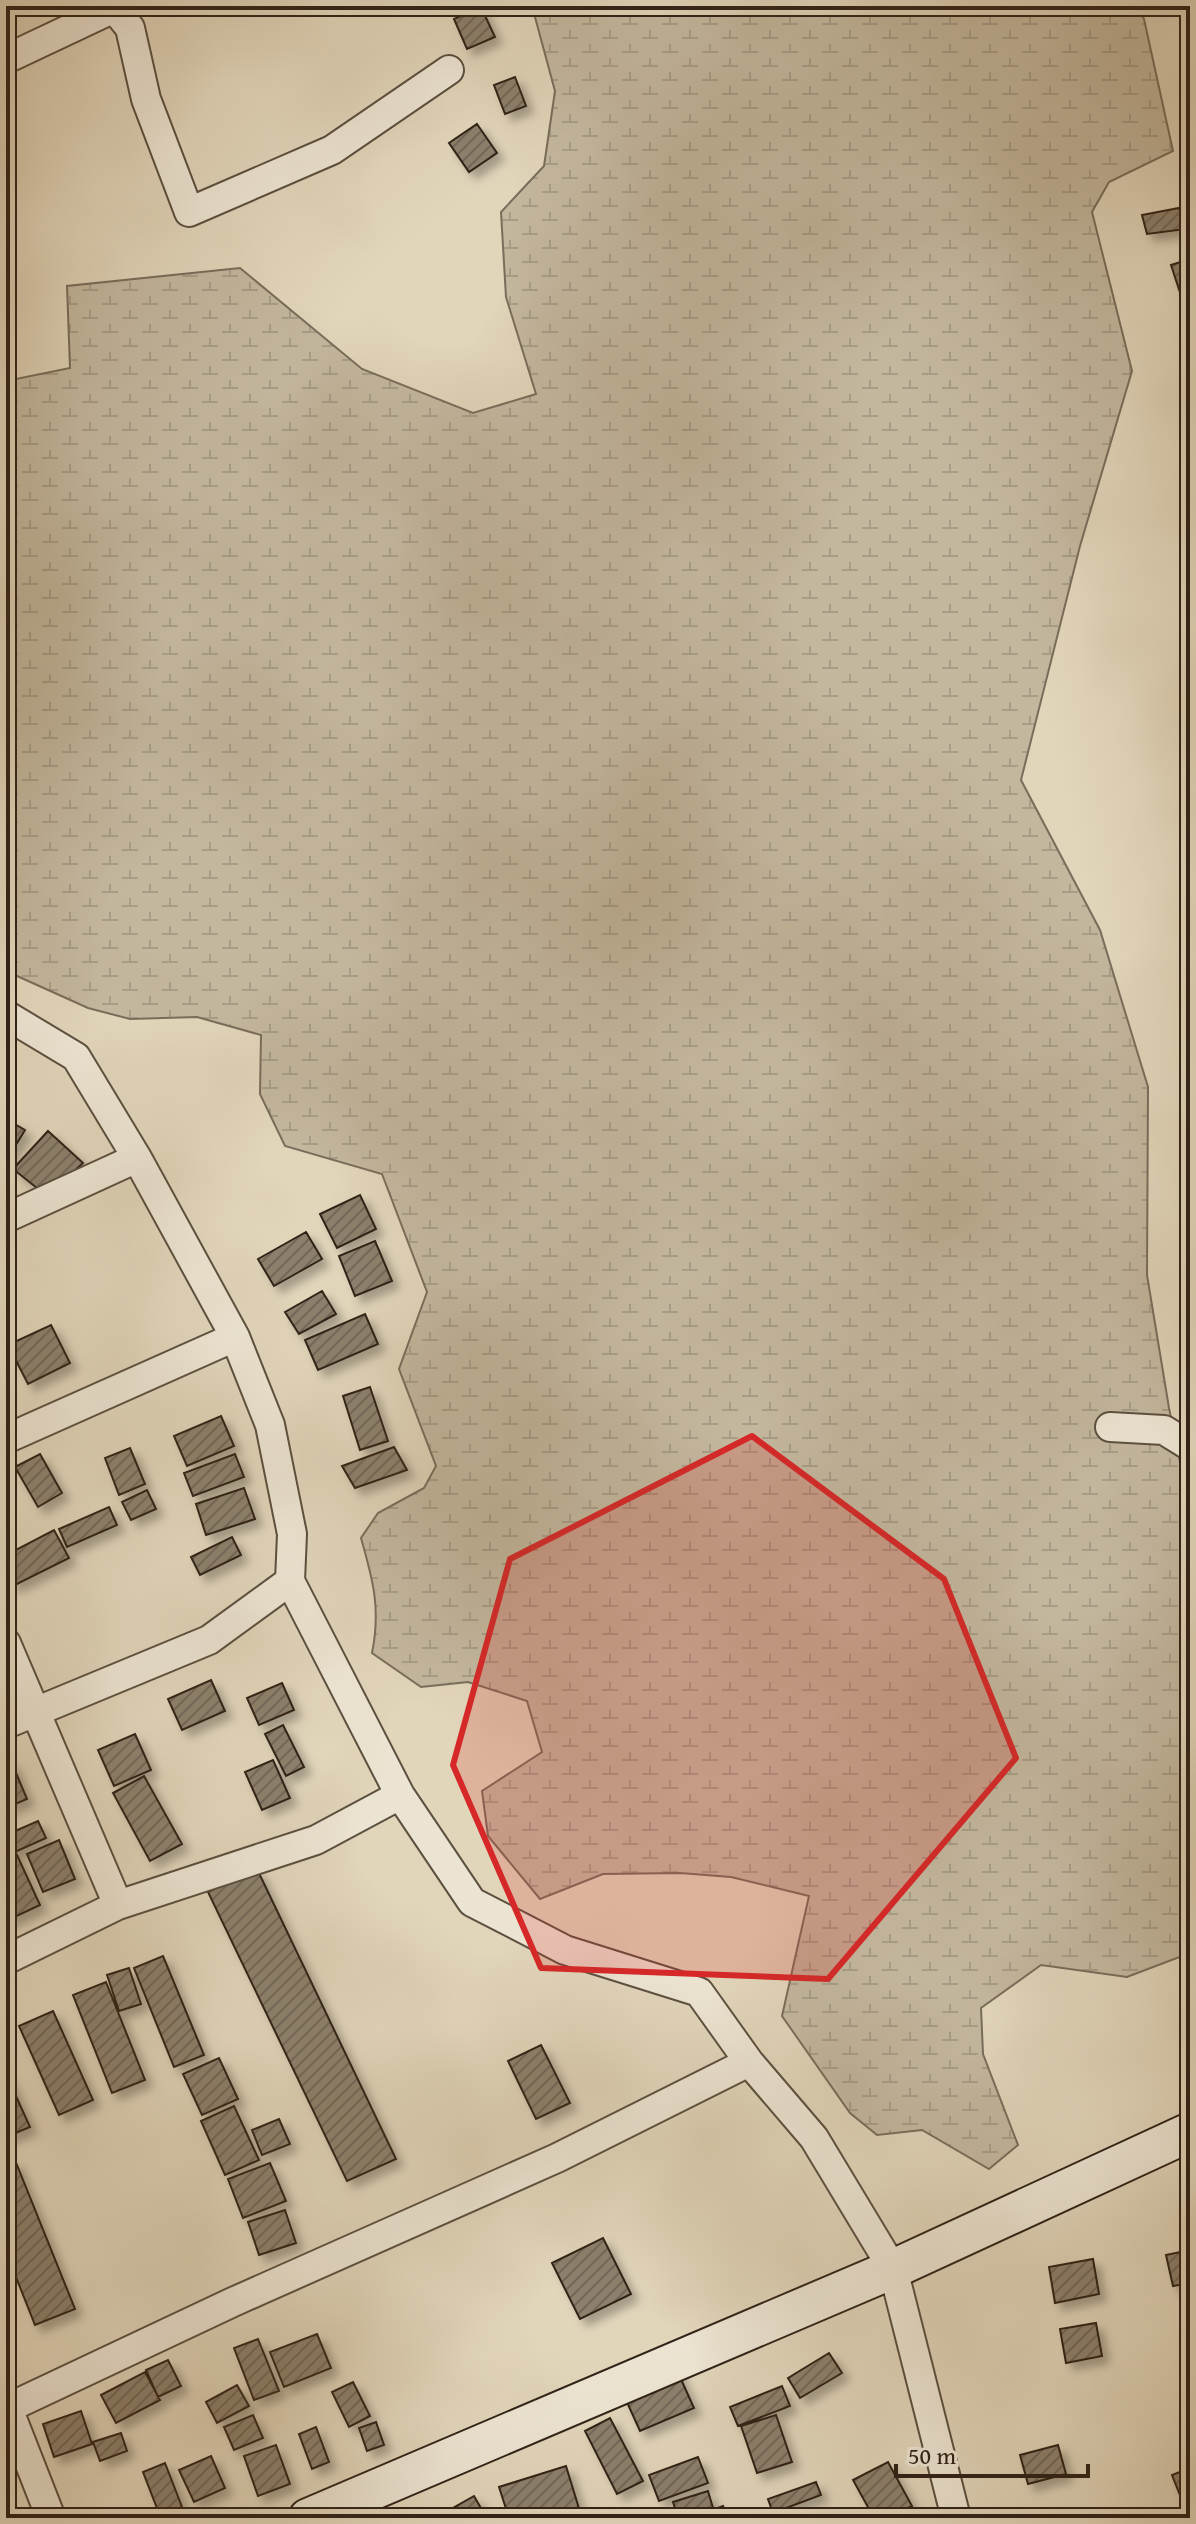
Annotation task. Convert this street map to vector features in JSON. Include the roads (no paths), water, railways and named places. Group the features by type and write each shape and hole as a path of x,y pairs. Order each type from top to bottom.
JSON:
{"main road":[{"path":"308,2518 893,2269 1190,2132"}],"street":[{"path":"6,59 114,8 130,28 146,99 189,212 332,150 449,70"},
{"path":"6,1015 76,1057 137,1158 235,1337 270,1425 292,1534 290,1581 400,1795 472,1902 565,1950 699,1992 749,2062 814,2138 893,2269 956,2518"},
{"path":"6,1218 137,1158"},
{"path":"6,1439 235,1337"},
{"path":"1110,1427 1164,1430 1190,1446"},
{"path":"6,1724 209,1640 290,1581"},
{"path":"6,1643 118,1905"},
{"path":"6,1960 118,1905 316,1840 400,1795"},
{"path":"51,2518 7,2405 557,2158 749,2062"}]}
